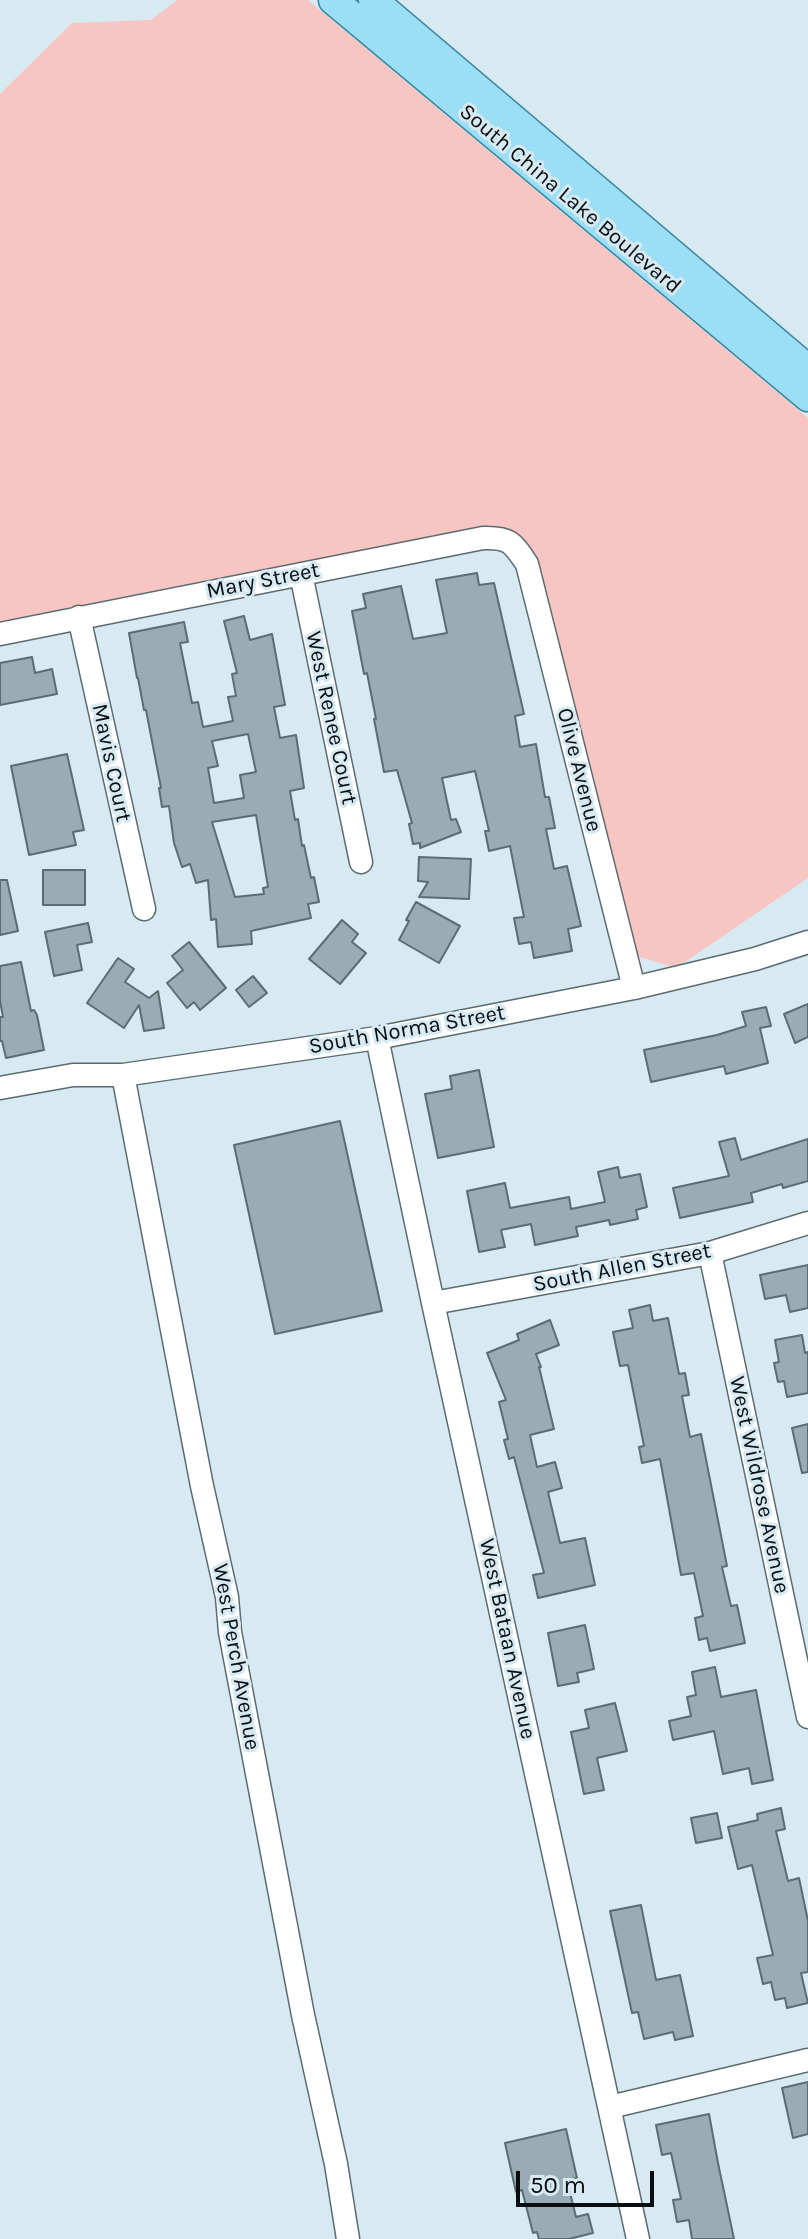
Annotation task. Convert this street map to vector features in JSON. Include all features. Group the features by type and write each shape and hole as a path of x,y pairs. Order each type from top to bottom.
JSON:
{"main road":[{"name":"South China Lake Boulevard","path":"333,0 808,397"},
{"name":"South China Lake Boulevard","path":"373,0 808,369"}],"street":[{"name":"Mary Street","path":"0,634 483,538 498,537 514,543 520,553"},
{"name":"Olive Avenue","path":"520,553 527,564 634,988"},
{"name":"West Renee Court","path":"301,574 361,862"},
{"name":"Mavis Court","path":"79,617 144,909"},
{"name":"South Norma Street","path":"0,1088 73,1075 123,1075 377,1038 634,988 755,959 808,942"},
{"name":"West Bataan Avenue","path":"377,1038 638,2239"},
{"name":"West Perch Avenue","path":"123,1075 202,1486 227,1597 233,1647 303,2015 336,2164 348,2239"},
{"name":"South Allen Street","path":"433,1303 710,1253 808,1223"},
{"name":"West Wildrose Avenue","path":"710,1253 808,1717"},
{"path":"610,2107 808,2060"}],"shaded area":[{"path":"177,0 308,0 808,418 808,878 676,968 630,954 519,550 502,531 0,627 0,94 72,23 151,20"}],"building":[{"path":"477,573 479,585 494,583 524,714 515,716 520,747 536,744 545,797 549,797 555,828 546,829 554,869 567,866 581,926 568,929 572,951 534,958 531,942 519,944 514,918 524,917 510,846 489,851 485,831 489,831 475,771 442,778 451,820 456,819 461,832 420,848 420,843 413,844 409,824 412,823 397,770 384,772 367,673 364,674 352,611 366,608 363,594 401,586 413,639 447,633 436,580"},
{"path":"244,616 250,640 272,634 285,705 274,707 280,738 296,735 304,788 290,791 295,820 298,819 302,846 311,878 314,877 319,902 308,904 311,918 251,931 252,944 218,947 216,919 211,920 208,880 196,883 190,864 182,867 174,843 169,806 162,807 161,788 129,633 184,622 188,642 180,643 192,703 198,702 203,727 233,721 228,697 236,696 232,674 237,673 224,621","holes":["248,734 256,772 240,775 244,798 214,803 208,768 218,766 212,741","256,815 268,887 263,888 264,894 235,897 212,822"]},
{"path":"32,657 35,673 52,669 57,694 0,705 0,663"},
{"path":"67,754 84,830 73,832 76,845 29,855 11,766"},
{"path":"419,857 471,859 469,899 419,897 428,882 418,881"},
{"path":"43,870 85,870 85,905 43,905"},
{"path":"0,880 7,880 18,931 0,935"},
{"path":"416,902 460,926 439,963 399,940"},
{"path":"342,920 358,934 352,942 366,953 340,984 309,959"},
{"path":"88,923 92,942 77,945 82,970 54,976 45,932"},
{"path":"189,942 226,988 200,1010 194,1002 187,1008 167,983 183,970 172,956"},
{"path":"118,958 134,969 125,982 149,998 158,991 164,1028 144,1031 139,1005 124,1028 87,1003"},
{"path":"21,962 31,1011 34,1010 37,1015 44,1050 6,1058 0,1041 0,1017 3,1017 0,966"},
{"path":"253,976 267,993 249,1007 236,990"},
{"path":"808,1004 808,1037 795,1043 784,1014"},
{"path":"766,1007 771,1026 760,1028 768,1063 726,1074 724,1066 651,1082 644,1050 746,1026 742,1012"},
{"path":"479,1070 494,1147 438,1158 425,1094 452,1089 450,1076"},
{"path":"340,1121 382,1311 275,1334 234,1145"},
{"path":"735,1138 741,1160 808,1139 808,1181 783,1188 782,1184 751,1193 753,1202 680,1218 673,1188 729,1176 719,1142"},
{"path":"618,1167 620,1178 640,1174 647,1207 636,1210 638,1219 610,1225 609,1220 576,1227 578,1236 535,1245 531,1224 501,1230 505,1247 479,1252 467,1191 505,1183 510,1208 569,1197 571,1209 605,1202 598,1172"},
{"path":"808,1265 808,1308 790,1312 786,1295 765,1299 760,1275"},
{"path":"650,1305 653,1321 668,1318 679,1374 685,1373 689,1395 682,1396 690,1437 701,1434 727,1566 722,1567 731,1606 737,1605 745,1643 710,1651 707,1638 699,1640 695,1618 703,1616 694,1573 681,1575 660,1459 642,1463 639,1447 644,1446 628,1365 620,1366 613,1332 633,1328 629,1310"},
{"path":"550,1320 559,1345 536,1354 554,1429 530,1435 537,1467 555,1462 562,1488 548,1492 560,1543 585,1538 595,1585 538,1598 533,1575 544,1573 514,1457 509,1459 504,1440 508,1439 499,1402 506,1400 487,1353 519,1340 517,1334"},
{"path":"802,1335 805,1353 808,1352 808,1393 787,1397 784,1381 778,1382 774,1363 779,1362 775,1340"},
{"path":"808,1424 808,1472 802,1473 792,1428"},
{"path":"585,1625 594,1669 577,1673 579,1682 558,1686 548,1633"},
{"path":"715,1667 721,1697 756,1690 773,1780 752,1784 749,1768 723,1774 714,1731 673,1740 669,1721 691,1716 687,1697 696,1695 692,1672"},
{"path":"615,1703 627,1751 597,1758 604,1790 584,1794 571,1732 589,1728 585,1710"},
{"path":"781,1808 785,1829 776,1831 788,1881 799,1878 808,1921 808,1972 801,1973 808,2003 787,2008 785,1998 775,2000 771,1982 763,1984 757,1958 773,1955 752,1865 738,1869 728,1827 758,1820 757,1814"},
{"path":"717,1813 722,1838 696,1843 691,1818"},
{"path":"641,1905 656,1980 680,1975 693,2036 675,2040 673,2032 644,2039 638,2012 632,2013 610,1911"},
{"path":"808,2082 808,2134 793,2138 782,2088"},
{"path":"709,2114 734,2239 692,2239 689,2220 677,2222 673,2200 681,2199 671,2153 662,2155 656,2125"},
{"path":"566,2129 577,2178 567,2180 576,2217 588,2214 593,2233 569,2239 539,2239 537,2232 533,2233 522,2190 516,2192 505,2143"}]}
